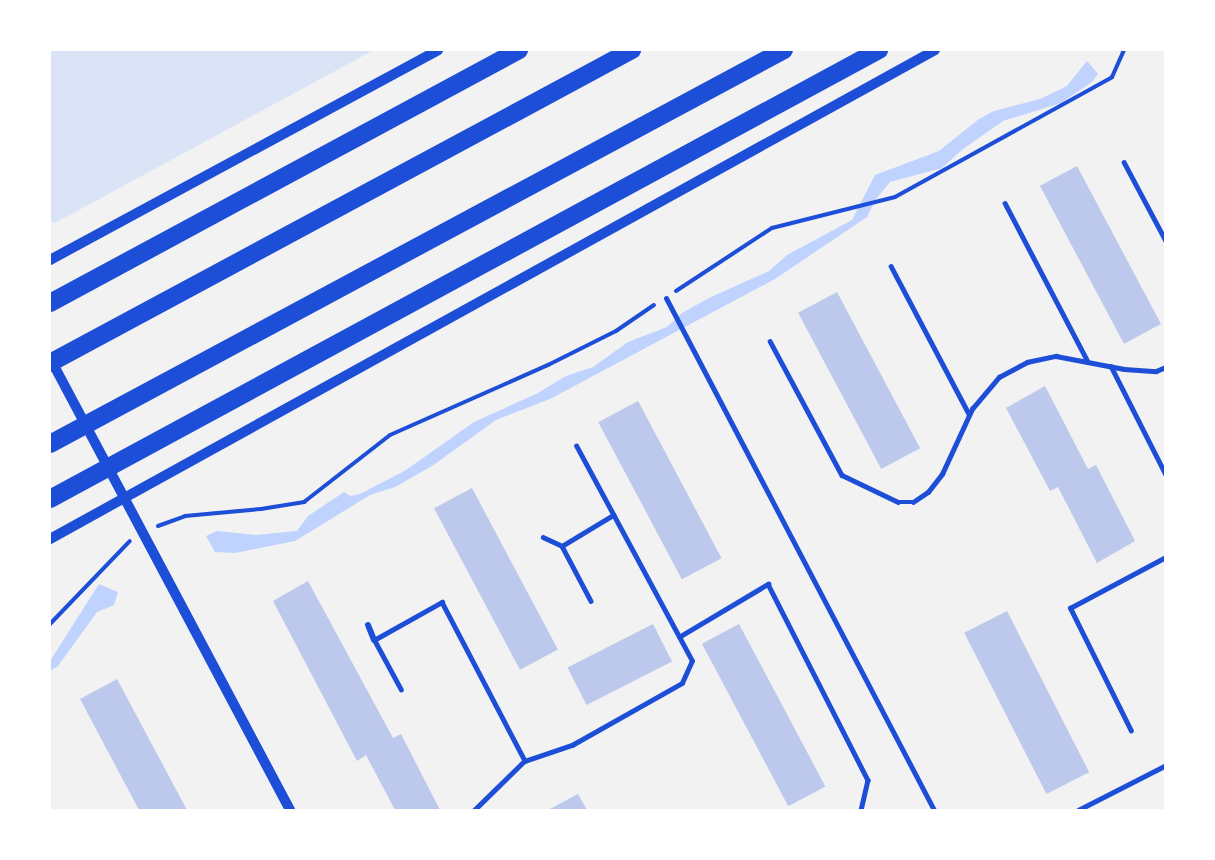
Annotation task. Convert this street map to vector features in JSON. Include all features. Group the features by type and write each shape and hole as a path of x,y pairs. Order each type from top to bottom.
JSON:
{"highway":[{"path":"50,303 519,50"},
{"path":"50,363 632,50"},
{"path":"50,444 784,50"},
{"path":"50,499 879,50"}],"street":[{"path":"50,260 438,50"},
{"path":"50,539 935,50"},
{"path":"666,298 934,810"},
{"path":"50,358 290,810"},
{"path":"368,625 374,640"},
{"path":"1078,810 1166,765"}],"lane":[{"path":"1124,162 1166,241"},
{"path":"1005,203 1088,362"},
{"path":"891,266 969,414"},
{"path":"770,341 842,475 898,502 913,502 928,492 942,474 969,414 999,376 1027,362 1056,356 1156,371 1166,367"},
{"path":"1111,366 1166,475"},
{"path":"476,810 525,761 572,745 682,683 692,661 576,446"},
{"path":"562,546 613,515"},
{"path":"543,537 562,546 591,601"},
{"path":"1131,731 1070,608 1166,556"},
{"path":"679,637 768,584 868,780 861,810"},
{"path":"402,690 374,640 442,602 525,761"}],"path":[{"path":"50,624 127,542 185,516 261,509 304,502 390,435 548,365 616,331 772,228 896,197 1112,77 1124,50"}],"shaded area":[{"path":"50,50 374,50 55,223 50,221"}],"water":[{"path":"1087,61 1098,74 1092,82 1061,103 1003,121 963,149 942,168 890,182 876,199 867,217 775,279 550,399 496,420 432,466 395,487 370,495 295,541 235,553 215,552 206,536 217,531 256,535 297,531 308,516 344,492 350,496 360,494 406,470 474,422 538,393 566,376 593,367 628,342 667,327 682,313 709,298 769,271 787,255 852,220 875,175 939,151 979,119 994,111 1040,99 1067,86"},
{"path":"99,584 118,592 114,605 97,612 58,666 50,671 50,661"}],"building":[{"path":"1077,166 1161,324 1124,344 1040,186"},
{"path":"837,292 920,448 881,469 798,313"},
{"path":"1045,386 1088,469 1096,465 1135,541 1097,563 1058,487 1050,491 1006,408"},
{"path":"638,401 722,558 682,579 598,422"},
{"path":"472,488 558,650 520,670 434,508"},
{"path":"308,581 393,738 401,734 440,810 395,810 366,755 357,761 273,601"},
{"path":"1007,611 1089,772 1046,794 964,633"},
{"path":"653,624 672,661 587,705 567,668"},
{"path":"739,624 825,786 788,806 702,644"},
{"path":"117,679 187,810 139,810 80,699"},
{"path":"578,794 587,810 548,810"}]}
